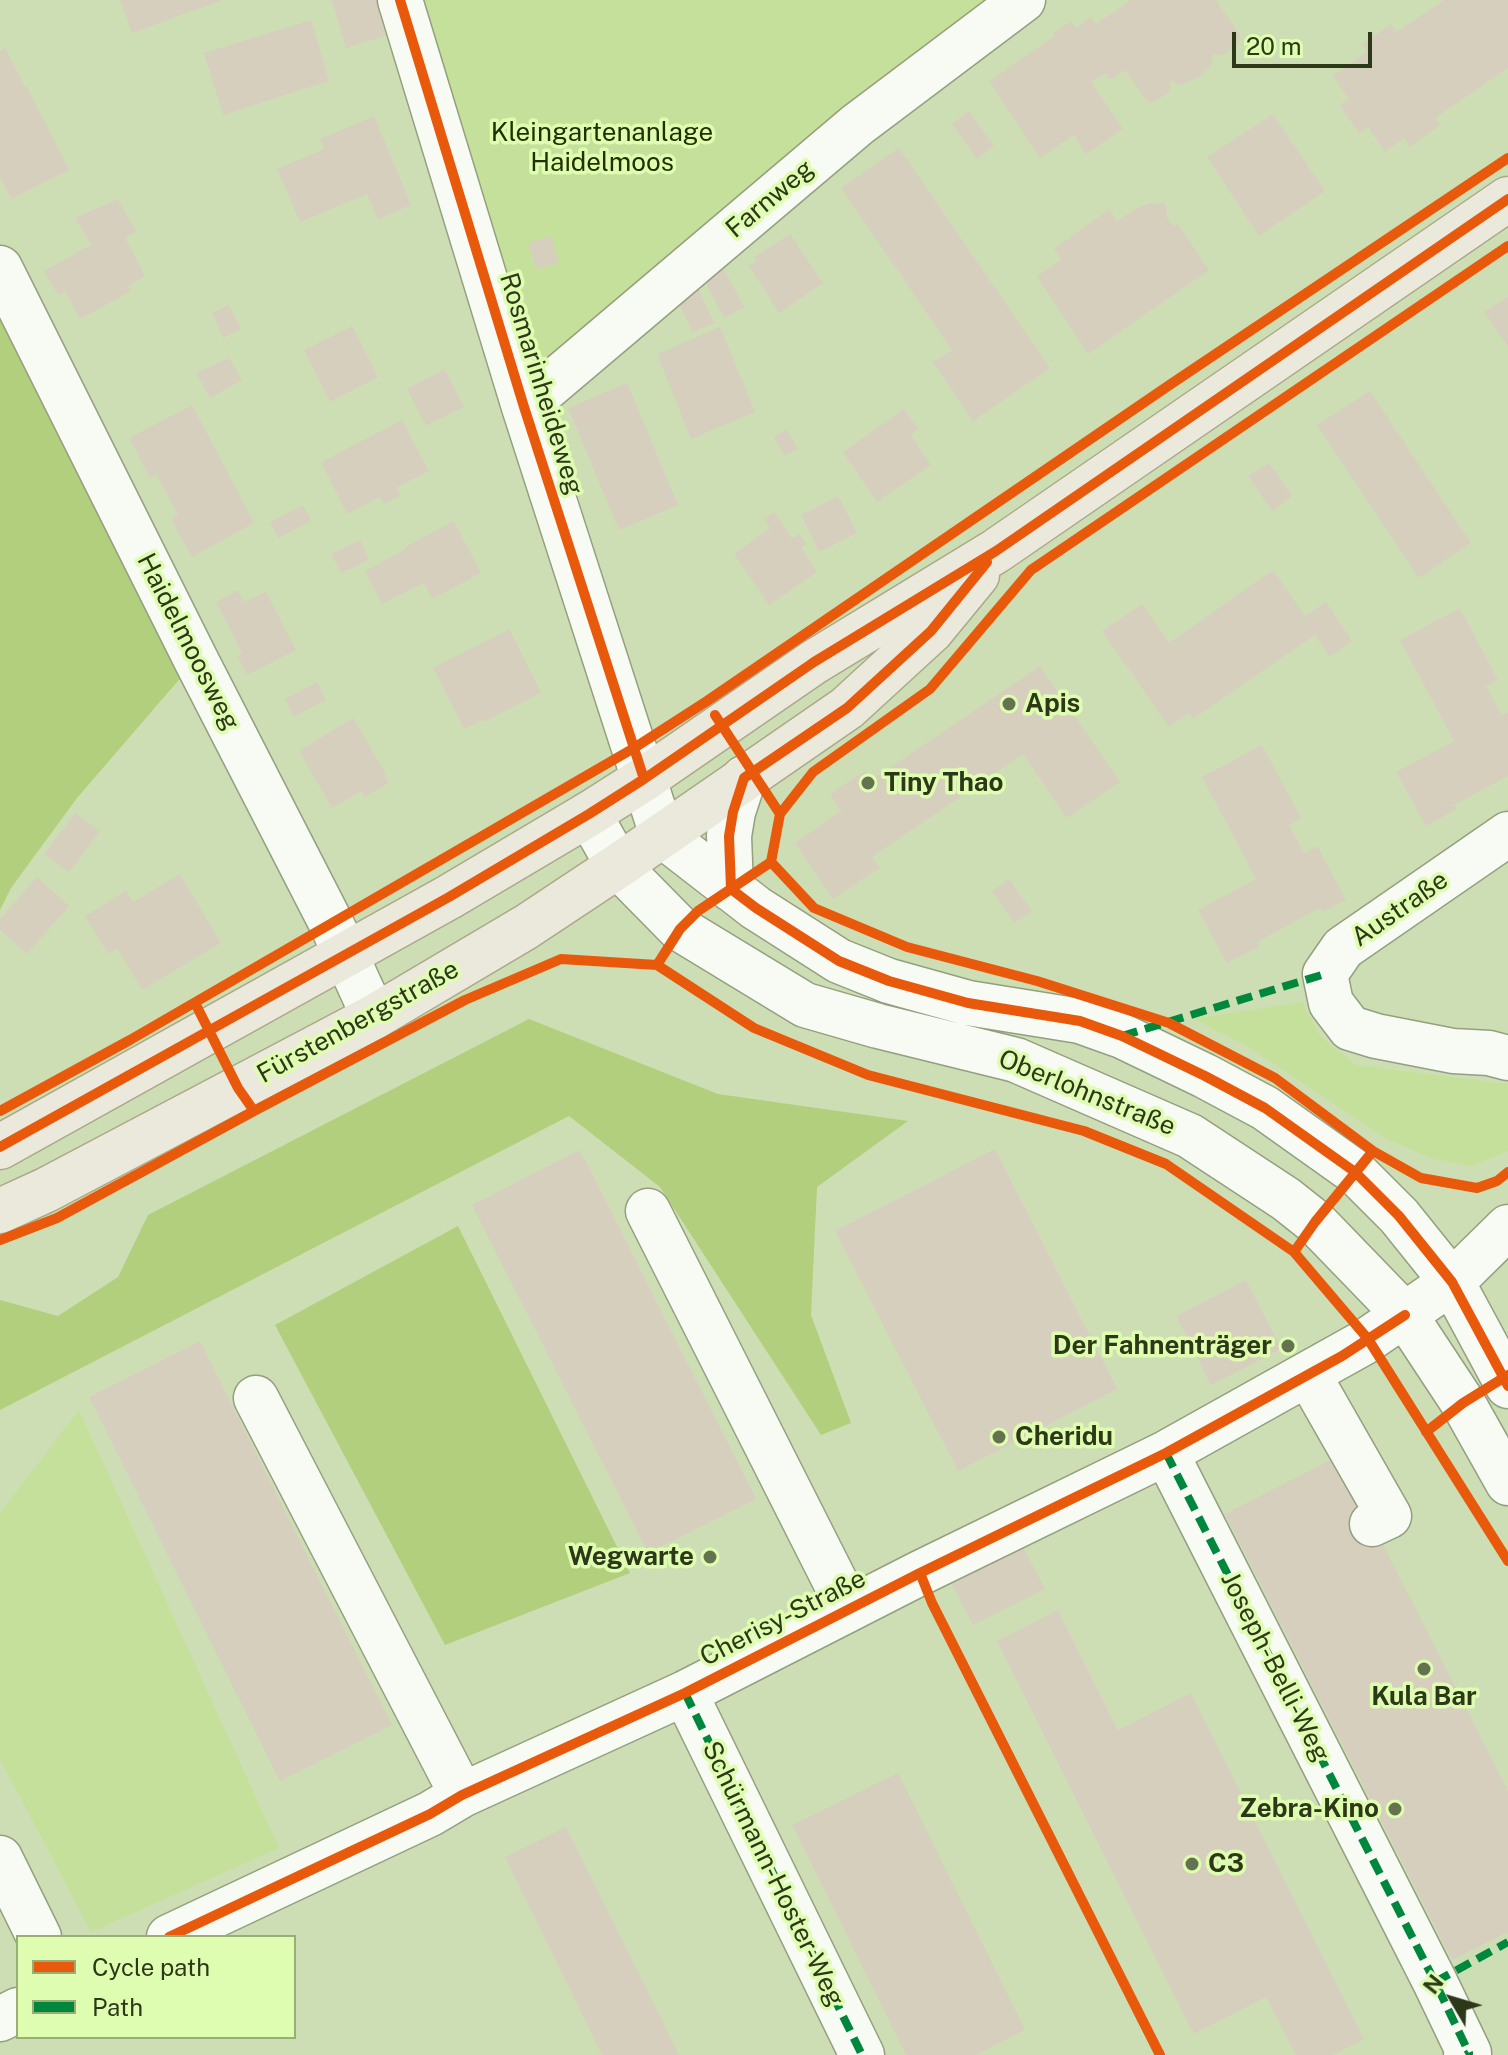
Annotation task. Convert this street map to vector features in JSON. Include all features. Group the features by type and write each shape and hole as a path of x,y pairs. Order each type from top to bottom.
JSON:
{"main road":[{"path":"0,1147 449,897 589,814 814,662 996,551 1508,199"},
{"name":"Fürstenbergstraße","path":"0,1211 46,1190 374,1017 526,927 847,708 931,631 996,551"}],"street":[{"name":"Rosmarinheideweg","path":"400,0 524,407 644,779"},
{"name":"Farnweg","path":"524,407 857,125 1023,0"},
{"name":"Haidelmoosweg","path":"0,268 346,954 374,1017"},
{"path":"731,889 729,836 744,778"},
{"path":"644,779 662,835"},
{"name":"Oberlohnstraße","path":"589,814 618,866 680,929 805,1005 1016,1060 1190,1136 1286,1199 1315,1222 1405,1315 1463,1403 1508,1483"},
{"name":"Austraße","path":"1508,834 1343,948 1325,974 1331,1003 1350,1028 1453,1051 1489,1053 1508,1058"},
{"name":"Oberlohnstraße","path":"662,835 756,908 839,961 889,981 968,1003 1080,1021 1122,1036 1265,1108 1355,1172 1399,1216 1452,1282 1508,1386"},
{"name":"Cherisy-Straße","path":"648,1211 849,1609"},
{"name":"Cherisy-Straße","path":"173,1935 430,1814 462,1795 685,1693 1166,1453 1342,1356 1405,1315 1452,1282 1508,1227"},
{"path":"1308,1374 1389,1516 1372,1524"},
{"path":"256,1398 462,1795"},
{"name":"Joseph-Belli-Weg","path":"1166,1453 1435,1982 1468,2054"},
{"name":"Schürmann-Hoster-Weg","path":"685,1693 862,2055"},
{"path":"0,1858 38,1935"}],"green space":[{"name":"Kleingartenanlage Haidelmoos","path":"400,0 1023,0 524,407"},
{"path":"0,268 196,660 77,798 11,888 0,910"},
{"path":"1302,1002 1320,1036 1356,1065 1508,1084 1508,1151 1472,1166 1430,1158 1387,1139 1247,1046 1193,1019"},
{"path":"529,1019 718,1094 908,1121 817,1187 811,1315 851,1423 821,1435 660,1187 569,1116 0,1410 0,1300 58,1316 118,1277 148,1215"},
{"path":"458,1226 630,1573 445,1645 275,1325"},
{"path":"79,1410 279,1848 91,1932 0,1759 0,1513"}],"building":[{"path":"120,0 223,0 132,33"},
{"path":"332,0 378,0 388,35 346,48"},
{"path":"1131,0 1216,0 1240,35 1238,45 1218,56 1214,53 1211,65 1201,75 1185,84 1173,81 1167,94 1151,103 1125,70 1110,80 1106,73 1091,82 1123,129 1086,154 1074,135 1040,158 989,81 1055,36 1053,33 1071,21 1076,28 1091,17 1096,24"},
{"path":"1444,0 1508,0 1508,68 1435,118 1440,125 1410,147 1404,138 1385,152 1368,127 1359,133 1339,105 1349,99 1333,76 1367,52 1362,44 1391,24 1396,32"},
{"path":"311,20 329,81 223,115 204,53"},
{"path":"5,48 69,170 11,199 0,177 0,51"},
{"path":"969,111 994,146 977,159 952,124"},
{"path":"1273,114 1325,191 1259,236 1207,157"},
{"path":"374,116 411,205 378,219 367,194 300,222 277,169 324,149 320,139"},
{"path":"899,148 1050,368 973,421 933,362 952,350 841,188"},
{"path":"118,199 136,232 125,238 145,276 128,286 131,291 80,319 65,291 58,295 44,271 91,245 75,218"},
{"path":"1165,204 1166,216 1173,226 1178,224 1209,270 1088,354 1037,276 1061,260 1054,249 1109,209 1117,221 1137,208"},
{"path":"790,234 823,283 779,313 749,266 757,261 754,257"},
{"path":"551,236 559,263 536,269 528,243"},
{"path":"724,269 744,307 724,318 704,279"},
{"path":"697,286 714,323 692,332 675,295"},
{"path":"1508,296 1508,347 1484,312"},
{"path":"229,305 241,329 223,338 212,313"},
{"path":"352,326 378,377 330,402 304,350"},
{"path":"720,327 755,412 691,439 657,354"},
{"path":"229,358 242,380 210,398 196,373"},
{"path":"445,369 464,407 426,426 407,389"},
{"path":"627,383 678,505 619,530 568,408"},
{"path":"1370,391 1471,543 1419,578 1317,425"},
{"path":"192,405 254,523 192,557 171,519 178,515 156,474 150,478 129,438"},
{"path":"904,409 918,429 911,436 931,465 877,502 843,452"},
{"path":"402,420 429,471 396,488 400,496 384,504 380,497 347,514 321,462"},
{"path":"787,429 798,449 784,456 774,437"},
{"path":"1269,463 1292,496 1272,511 1248,476"},
{"path":"838,496 857,533 819,552 801,515"},
{"path":"303,505 311,521 278,538 270,522"},
{"path":"774,512 792,538 799,534 807,544 801,548 817,572 769,605 734,554 770,528 764,519"},
{"path":"454,521 481,573 432,599 424,583 382,604 365,571"},
{"path":"360,540 369,560 341,573 331,554"},
{"path":"1273,570 1305,616 1326,602 1352,641 1330,657 1315,635 1193,719 1188,713 1169,727 1102,631 1142,604 1169,643"},
{"path":"238,590 244,602 266,592 296,650 247,675 237,656 242,653 216,602"},
{"path":"1460,608 1498,680 1486,686 1502,715 1508,712 1508,776 1454,805 1457,809 1426,826 1396,772 1454,741 1400,640"},
{"path":"509,629 541,693 464,729 433,668"},
{"path":"1040,666 1120,782 1067,818 1023,754 872,857 880,868 833,899 795,843 841,811 830,794 865,771 872,780"},
{"path":"317,682 326,700 293,717 285,699"},
{"path":"353,718 389,783 365,797 361,791 332,808 299,751"},
{"path":"1262,745 1301,818 1289,825 1304,853 1317,846 1346,900 1322,912 1320,908 1257,942 1259,947 1227,963 1198,910 1256,879 1202,777"},
{"path":"75,813 100,831 69,872 44,854"},
{"path":"180,874 221,943 142,990 117,948 108,954 85,916 126,891 133,902"},
{"path":"37,877 69,906 27,954 0,930 0,919"},
{"path":"1009,879 1032,911 1014,923 992,891"},
{"path":"995,1149 1117,1389 958,1471 835,1231"},
{"path":"580,1150 756,1499 648,1553 472,1205"},
{"path":"1246,1280 1281,1349 1211,1385 1176,1316"},
{"path":"200,1341 392,1725 280,1781 89,1397"},
{"path":"1338,1456 1508,1791 1508,1932 1452,1960 1225,1514"},
{"path":"1023,1547 1045,1589 973,1625 952,1584"},
{"name":"C3","path":"1058,1610 1118,1730 1191,1693 1364,2039 1333,2055 1296,2055 1266,1997 1194,2034 997,1641"},
{"path":"898,1773 1025,2030 976,2055 906,2055 792,1825"},
{"path":"566,1827 679,2055 602,2055 505,1857"}],"marked path":[{"path":"1122,1036 1325,974"},
{"path":"1166,1453 1435,1982 1469,2053 1466,2055"},
{"path":"685,1693 862,2055"},
{"path":"1435,1982 1508,1942"}],"cycle path":[{"path":"400,0 524,407 644,779"},
{"path":"0,1111 130,1040 634,748 1508,158"},
{"path":"0,1147 449,897 589,814 814,662 996,551 1508,199"},
{"path":"657,965 680,929 698,911 771,862 780,814 813,772 930,689 1031,570 1508,246"},
{"path":"987,562 931,631 847,708 744,778 729,836 731,889 839,961 889,981 968,1003 1080,1021 1122,1036 1265,1108 1355,1172 1399,1216 1452,1282 1508,1386"},
{"path":"715,715 780,814"},
{"path":"771,862 814,908 907,947 1037,981 1169,1023 1275,1078 1373,1151"},
{"path":"0,1240 57,1218 465,1000 561,959 657,965 754,1028 868,1075 1084,1131 1166,1164 1294,1252 1368,1339 1508,1561"},
{"path":"195,1003 238,1088 254,1111"},
{"path":"1294,1252 1373,1151 1421,1178 1477,1188 1497,1181 1508,1172"},
{"path":"173,1935 430,1814 462,1795 685,1693 920,1573 1166,1453 1342,1356 1405,1315"},
{"path":"1426,1432 1463,1403 1508,1375"},
{"path":"920,1573 932,1603 1160,2055"}],"place":[{"name":"Apis","path":"1009,704"},
{"name":"Tiny Thao","path":"868,783"},
{"name":"Der Fahnenträger","path":"1288,1346"},
{"name":"Cheridu","path":"999,1437"},
{"name":"Wegwarte","path":"710,1557"},
{"name":"Kula Bar","path":"1424,1669"},
{"name":"Zebra-Kino","path":"1395,1809"},
{"name":"C3","path":"1192,1864"}]}
